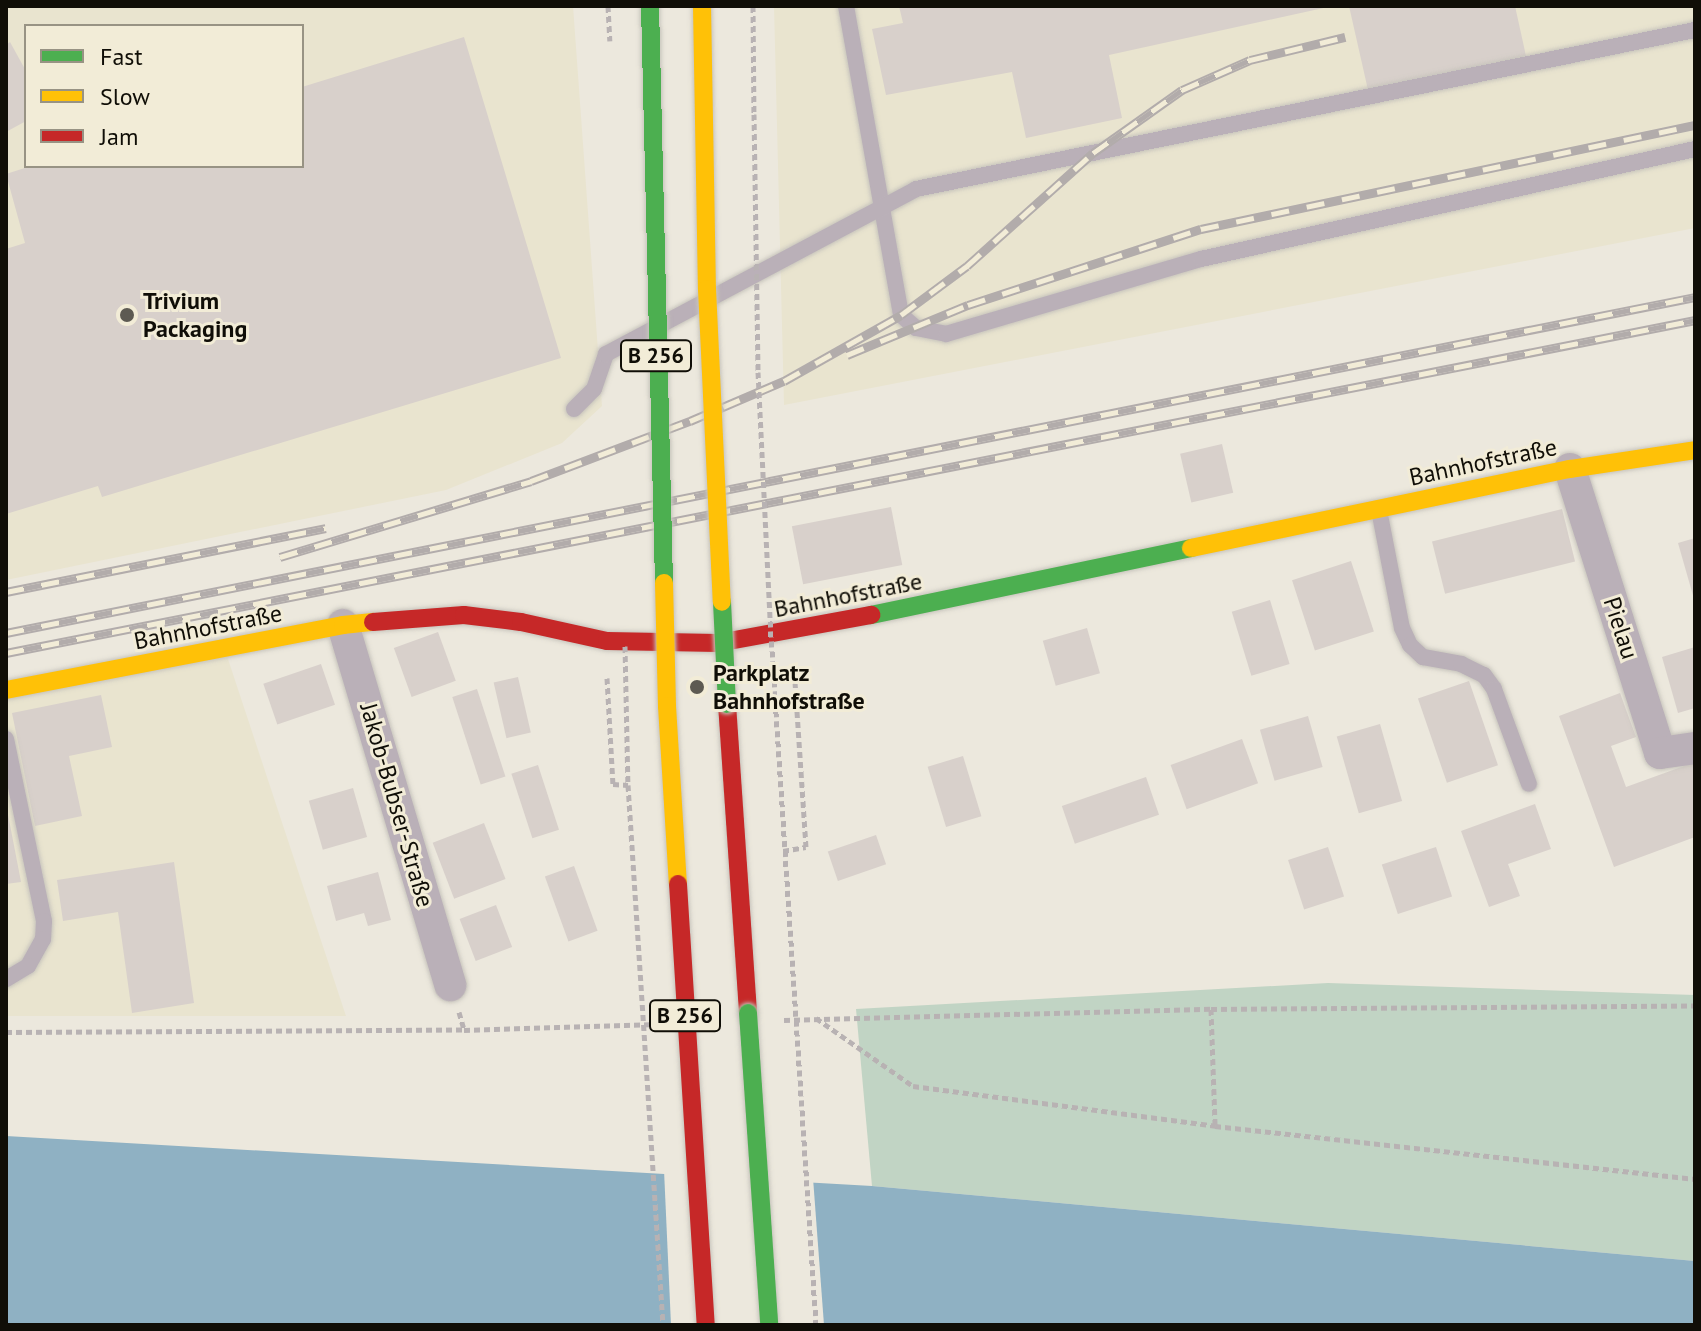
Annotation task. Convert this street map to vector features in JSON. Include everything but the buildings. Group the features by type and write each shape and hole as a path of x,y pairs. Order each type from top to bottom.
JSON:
{"main road":[{"name":"B 256","path":"650,6 668,721 706,1325"},
{"name":"B 256","path":"702,6 707,289 717,515 769,1325"},
{"name":"Bahnhofstraße","path":"6,690 343,625 464,615 521,622 607,641 703,643 792,631 1570,469 1695,450"}],"street":[{"name":"Pielau","path":"1570,469 1660,753 1695,748"},
{"name":"Jakob-Bubser-Straße","path":"343,625 450,985"}],"lane":[{"path":"846,6 901,315 916,328 946,334 1201,259 1695,149"},
{"path":"574,409 594,389 606,354 916,189 1695,30"},
{"path":"1379,508 1402,628 1410,645 1423,657 1461,664 1484,675 1494,689 1529,784"},
{"path":"6,739 44,921 43,939 28,966 6,979"}],"path":[{"path":"753,6 758,372 783,851 816,1325"},
{"path":"783,851 806,847 792,631"},
{"path":"607,691 613,784 628,785"},
{"path":"769,1020 1211,1009 1695,1006"},
{"path":"1211,1009 1215,1126"},
{"path":"816,1018 913,1086 1215,1126 1695,1179"},
{"path":"6,1032 464,1030 662,1024"}],"shaded area":[{"name":"Trivium Packaging","path":"6,6 573,6 602,406 562,443 446,490 6,580"},
{"path":"774,6 1695,6 1695,228 784,405"},
{"path":"227,656 346,1016 6,1016 6,697"}],"green space":[{"path":"1328,983 1695,995 1695,1261 872,1186 856,1009"}],"water":[{"path":"6,1136 872,1186 1695,1261 1695,1325 6,1325"}],"pier":[{"path":"664,1170 813,1178 824,1325 671,1325"}],"railway":[{"path":"280,557 531,481 690,421 784,381 901,315 967,266 1093,153 1182,90 1250,60 1345,37"},
{"path":"847,355 968,305 1201,229 1695,125"},
{"path":"6,633 1695,297"},
{"path":"6,653 1695,320"},
{"path":"6,592 326,528"}],"traffic: fast":[{"path":"650,6 664,583"},
{"path":"871,615 1191,548"},
{"path":"722,602 727,704"},
{"path":"748,1013 769,1325"}],"traffic: slow":[{"path":"702,6 707,289 722,602"},
{"path":"1191,548 1570,469 1695,450"},
{"path":"664,583 667,706 678,884"},
{"path":"6,690 343,625 373,622"}],"traffic: jam":[{"path":"373,622 464,615 521,622 607,641 718,643 871,615"},
{"path":"727,704 748,1013"},
{"path":"678,884 706,1325"}],"place":[{"name":"Trivium Packaging","path":"127,315"},
{"name":"Parkplatz Bahnhofstraße","path":"697,687"}]}
